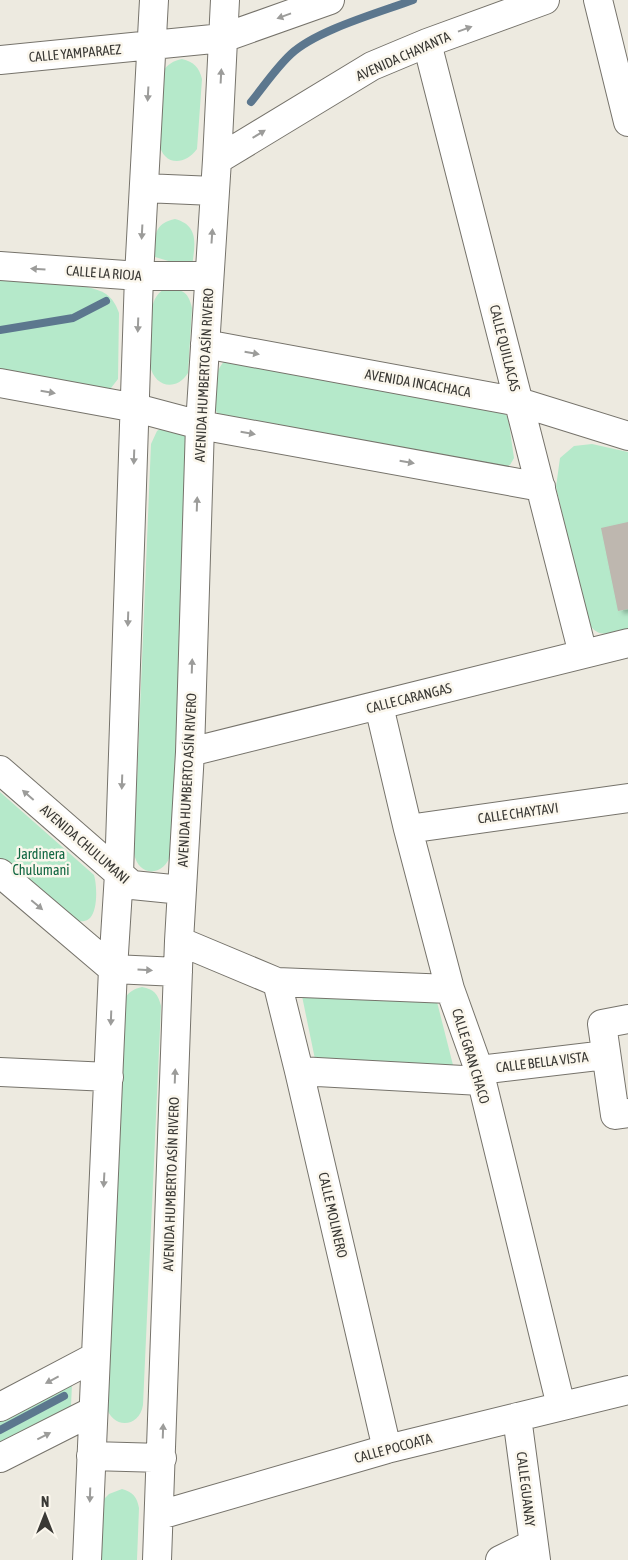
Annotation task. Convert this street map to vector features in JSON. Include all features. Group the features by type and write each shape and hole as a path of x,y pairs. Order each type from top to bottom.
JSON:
{"street":[{"path":"87,1560 113,969 119,874 139,276 154,0"},
{"name":"AVENIDA HUMBERTO ASÍN RIVERO","path":"158,1560 178,972 190,752 200,425 225,0"},
{"path":"151,46 223,38 330,0"},
{"name":"AVENIDA CHAYANTA","path":"217,160 372,66 427,43 545,0"},
{"path":"598,0 628,122"},
{"name":"CALLE QUILLACAS","path":"427,43 583,654"},
{"name":"CALLE YAMPARAEZ","path":"0,60 151,46"},
{"path":"144,188 214,191"},
{"name":"CALLE LA RIOJA","path":"0,266 139,276 209,276"},
{"name":"AVENIDA INCACHACA","path":"204,344 519,402 628,436"},
{"path":"0,383 136,408 200,425 541,487"},
{"name":"CALLE CARANGAS","path":"190,752 628,642"},
{"name":"CALLE GRAN CHACO","path":"379,706 408,829 450,989 480,1075 561,1406"},
{"name":"AVENIDA CHULUMANI","path":"0,770 132,885 182,890"},
{"name":"CALLE CHAYTAVI","path":"408,829 628,798"},
{"path":"0,873 113,969 178,972"},
{"path":"180,940 277,982 450,989"},
{"name":"CALLE MOLINERO","path":"277,982 387,1449"},
{"name":"CALLE BELLA VISTA","path":"628,1019 602,1024 615,1115 628,1113"},
{"name":"CALLE BELLA VISTA","path":"299,1071 480,1075 606,1055"},
{"path":"0,1072 109,1077"},
{"path":"0,1407 95,1357"},
{"name":"CALLE POCOATA","path":"160,1515 387,1449 628,1390"},
{"path":"0,1458 93,1412"},
{"name":"CALLE GUANAY","path":"517,1417 535,1552"},
{"path":"91,1456 162,1458"},
{"path":"500,1560 535,1552"}],"green space":[{"path":"182,59 195,66 202,79 197,149 186,159 174,161 164,155 159,142 163,71 171,63"},
{"path":"175,219 183,222 192,232 194,245 192,268 155,257 156,233 162,224"},
{"path":"0,277 71,284 98,290 111,298 119,313 118,379 111,388 104,389 0,370"},
{"path":"164,289 175,289 186,294 192,308 188,373 178,383 172,385 161,382 156,378 150,365 152,308 156,297"},
{"path":"225,361 502,411 508,417 514,458 510,465 501,468 219,415 216,411 216,377 221,365"},
{"path":"163,427 183,431 187,437 188,444 171,853 163,867 152,871 141,867 136,861 134,853 151,444 157,431"},
{"path":"592,444 628,452 628,629 605,634 596,631 588,622 556,487 560,458 574,446"},
{"name":"Jardinera Chulumani","path":"0,792 94,875 96,904 90,918 85,921 75,922 0,860"},
{"path":"142,987 150,989 155,993 161,1006 143,1405 136,1418 131,1422 125,1423 113,1419 106,1405 125,998 132,991"},
{"path":"302,996 436,998 453,1065 316,1064"},
{"path":"72,1384 71,1406 0,1443 0,1421"},
{"path":"122,1489 134,1495 139,1508 137,1560 101,1560 104,1499 109,1494"}],"building":[{"path":"628,522 628,609 618,611 601,528"}],"waterway":[{"path":"251,102 280,65 302,45 349,23 413,0"},
{"path":"0,330 73,318 106,301"},
{"path":"0,1430 64,1396"}]}
